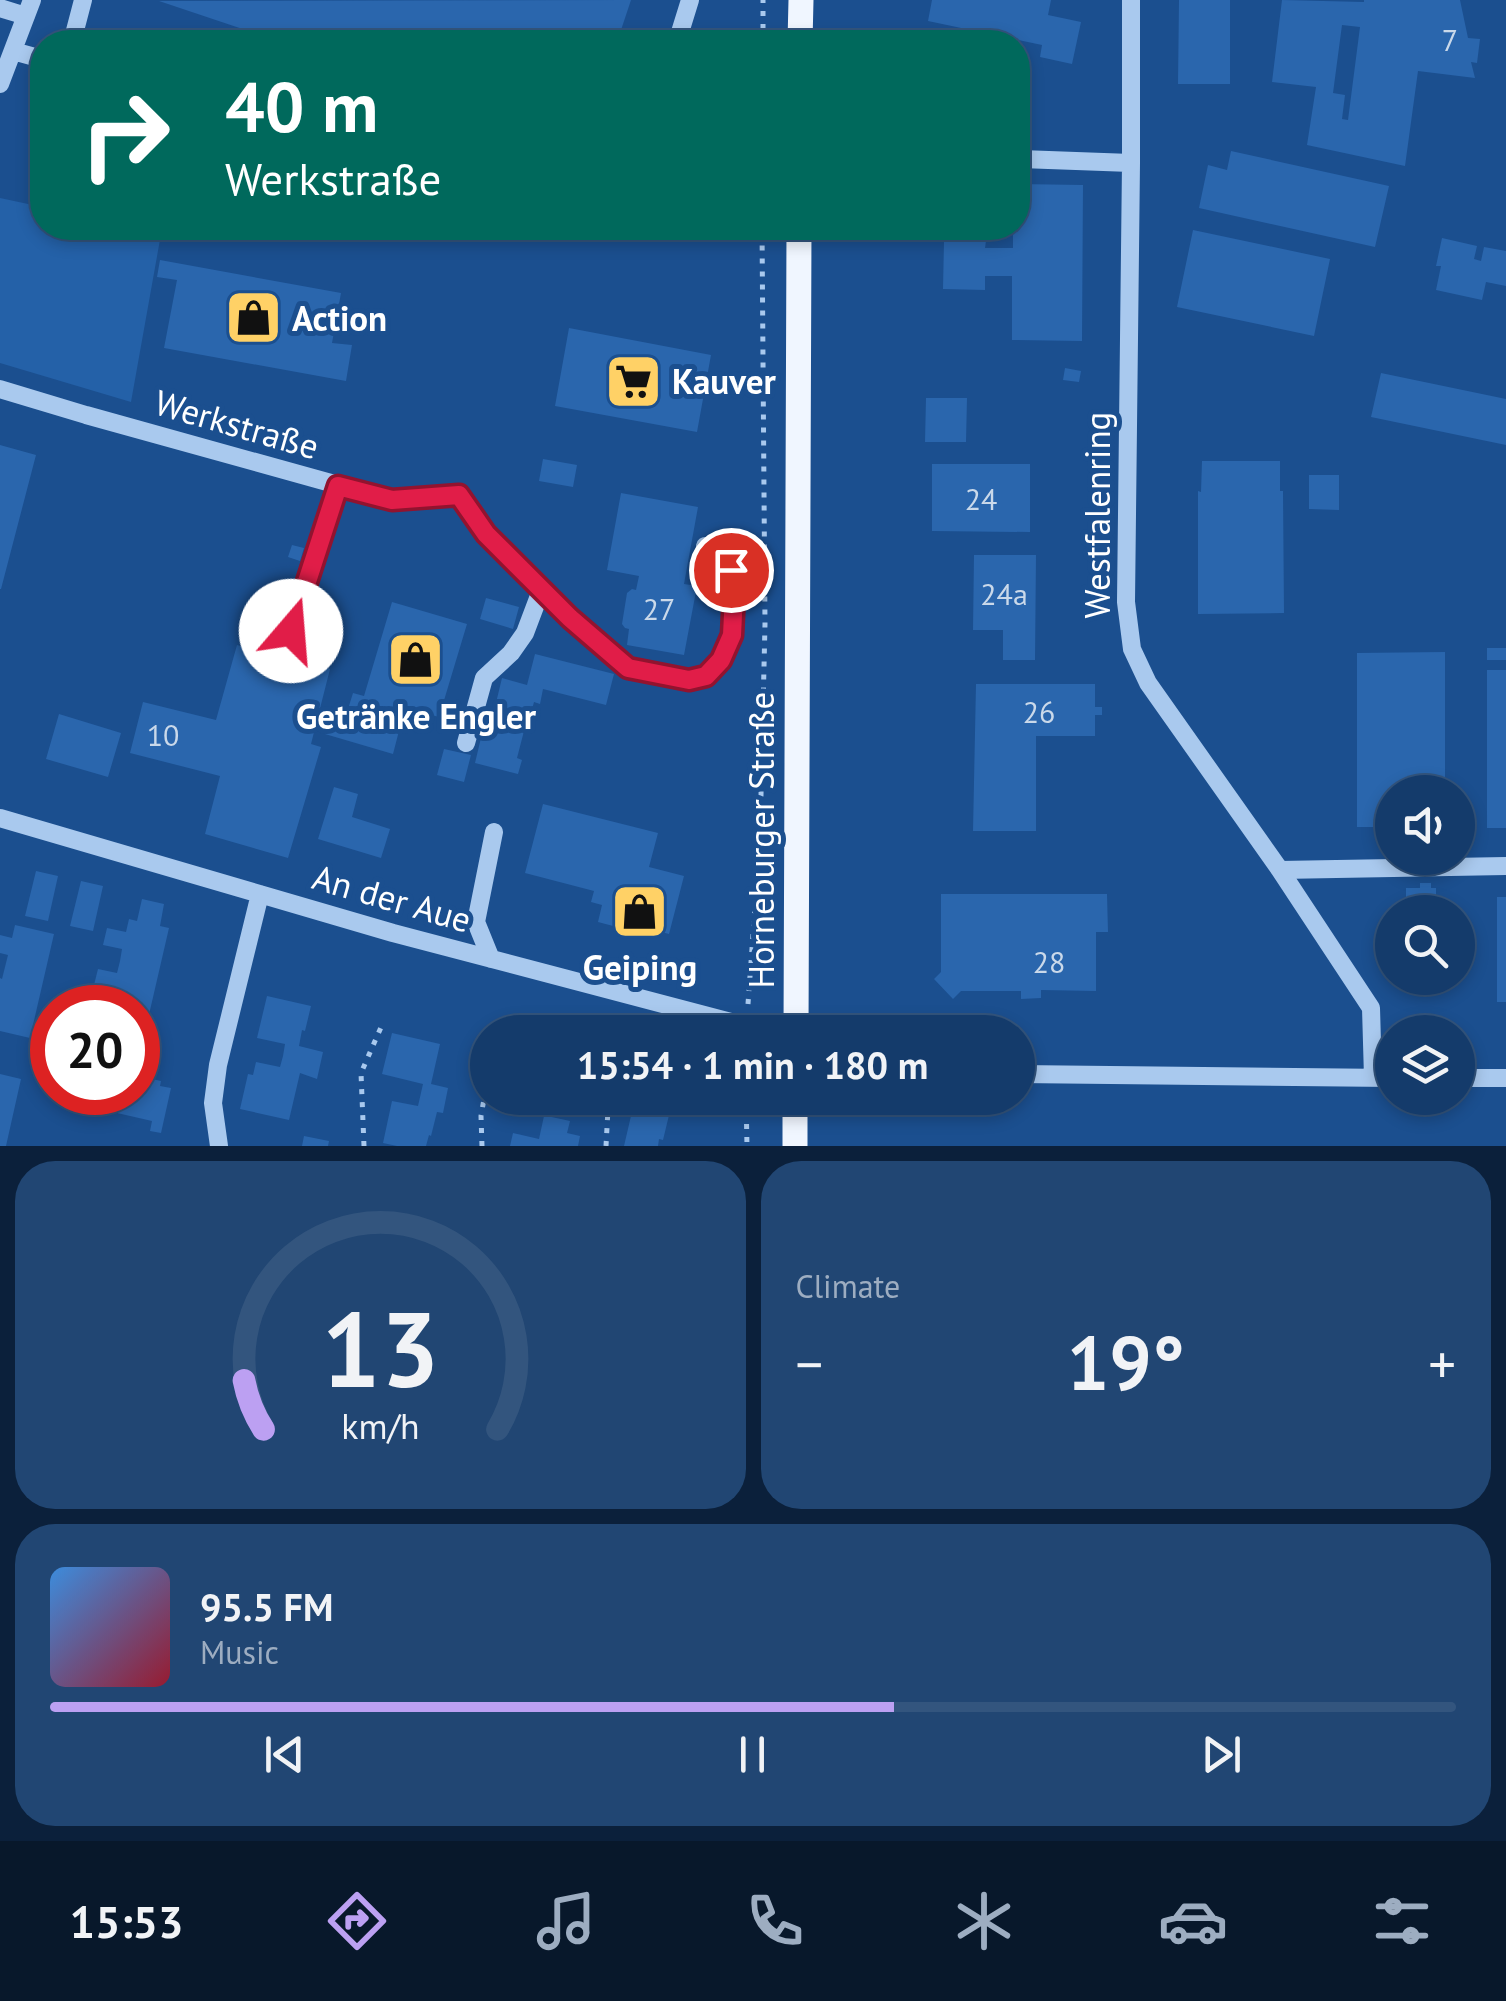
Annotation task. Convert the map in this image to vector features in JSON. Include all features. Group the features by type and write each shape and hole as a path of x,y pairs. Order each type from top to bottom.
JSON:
{"main road":[{"path":"800,0 800,30"},
{"name":"Horneburger Straße","path":"796,1015 799,240"},
{"path":"795,1146 796,1115"}],"street":[{"path":"75,30 83,0"},
{"path":"681,30 690,0"},
{"name":"Westfalenring","path":"1130,0 1132,163 1126,602 1132,648 1148,682 1371,1008 1373,1078"},
{"path":"0,8 29,8 0,84"},
{"path":"13,51 30,56"},
{"path":"1030,159 1132,163"},
{"name":"Werkstraße","path":"0,388 392,500 459,495 486,534 542,588"},
{"path":"291,631 338,486"},
{"path":"466,743 484,678 511,653 525,633 542,588 628,668 689,680 706,676 721,660 732,635 734,594 731,570 719,548 706,546"},
{"name":"An der Aue","path":"0,818 491,959 704,1015"},
{"path":"491,959 476,922 494,832"},
{"path":"1280,870 1506,866"},
{"path":"219,1146 213,1104 218,1065 260,894"},
{"path":"1035,1074 1373,1078"},
{"path":"1475,1078 1506,1078"}],"path":[{"path":"763,30 764,0"},
{"path":"747,1015 760,838 764,644 762,240"},
{"path":"364,1146 361,1073 382,1025"},
{"path":"482,1115 482,1146"},
{"path":"606,1146 608,1115"},
{"path":"747,1115 748,1146"}],"shaded area":[{"path":"0,198 30,204 30,240 160,240 131,402 0,363"}],"building":[{"path":"631,0 621,30 245,30 159,1"},
{"path":"932,0 1051,0 1048,15 1081,22 1072,64 1040,57 1042,45 1030,42 1030,30 971,30 928,21"},
{"path":"1179,0 1230,0 1230,84 1178,84"},
{"path":"1282,0 1460,0 1468,38 1480,39 1477,63 1471,62 1475,78 1418,71 1405,166 1307,145 1316,87 1272,82","holes":["1342,25 1360,27 1348,120 1342,119 1345,95 1333,93"]},
{"path":"1231,151 1389,186 1375,247 1199,208 1208,165 1227,170"},
{"path":"1030,184 1083,185 1082,341 1012,340 1012,276 985,276 985,290 943,289 944,241 986,241 985,248 1013,248 1013,240 1030,240"},
{"path":"1193,230 1330,259 1314,336 1177,307"},
{"path":"1442,238 1477,246 1474,259 1481,261 1484,247 1506,251 1506,286 1486,282 1482,300 1436,290"},
{"name":"Action","path":"160,260 341,293 332,343 352,345 346,381 164,348 177,280 157,277"},
{"name":"Kauver","path":"569,328 711,355 697,432 555,406"},
{"path":"1065,368 1081,371 1079,382 1063,380"},
{"path":"1381,373 1506,399 1506,445 1371,417"},
{"path":"926,398 967,398 966,442 925,442"},
{"path":"0,445 36,455 1,589 0,589"},
{"path":"543,459 577,465 573,487 539,481"},
{"path":"1202,461 1280,461 1284,613 1198,614 1198,491 1201,492"},
{"path":"932,464 1030,464 1030,532 932,531"},
{"path":"1309,475 1339,475 1339,510 1309,509"},
{"path":"621,493 698,507 684,584 697,586 684,655 627,645 629,629 622,624 627,593 636,590 639,576 607,570"},
{"path":"292,545 304,548 300,561 288,557"},
{"path":"974,555 1036,555 1035,660 1003,660 1003,630 973,630"},
{"path":"486,598 519,607 513,629 480,619"},
{"name":"Getränke Engler","path":"392,602 467,624 439,717 402,707 393,754 325,734 334,705 348,709 353,693 364,696"},
{"path":"237,645 330,669 311,744 321,747 288,858 205,834 220,776 130,753 143,702 216,720"},
{"path":"1487,648 1506,648 1506,660 1487,660"},
{"path":"1445,652 1445,775 1375,775 1375,827 1357,827 1357,653"},
{"path":"535,654 614,674 606,705 543,689 540,704 534,702 524,731 517,758 522,760 518,774 475,763 485,721 490,722 488,709 495,707 502,678 527,685"},
{"path":"1487,670 1506,670 1506,828 1487,828"},
{"path":"976,684 1095,684 1095,707 1102,707 1102,715 1095,715 1095,736 1036,736 1036,831 973,831"},
{"path":"59,714 121,733 108,777 46,759"},
{"path":"444,749 471,755 464,782 437,775"},
{"path":"334,787 358,794 352,817 390,829 381,858 318,839"},
{"path":"543,804 658,833 649,867 684,876 669,934 634,925 632,931 598,922 602,905 591,902 594,891 525,873"},
{"path":"36,871 58,876 48,921 25,916"},
{"path":"81,881 103,886 93,931 70,926"},
{"path":"1420,883 1431,883 1436,895 1406,895 1406,888 1420,888"},
{"path":"941,894 1107,894 1108,932 1096,932 1096,991 1041,990 1041,998 1021,999 1021,991 961,991 953,999 934,979 941,972"},
{"path":"1497,897 1506,897 1506,1002 1497,1002"},
{"path":"142,899 164,904 160,926 169,928 156,985 94,985 98,969 117,973 120,961 122,949 103,945 107,928 126,932 129,919 137,921"},
{"path":"15,925 54,934 42,985 30,985 30,1038 0,1031 0,978 8,955 0,953 0,935 12,938"},
{"path":"267,996 311,1006 299,1046 323,1052 317,1079 300,1073 289,1120 240,1109 248,1074 253,1075 256,1062 280,1067 283,1056 285,1044 257,1038"},
{"path":"392,1033 440,1044 431,1084 448,1088 443,1113 437,1112 426,1146 383,1143 392,1101 418,1106 423,1084 382,1074"},
{"path":"0,1074 21,1079 6,1146 0,1146"},
{"path":"160,1086 171,1088 161,1133 150,1131 152,1121 126,1115 160,1115"},
{"path":"539,1115 570,1121 567,1133 580,1136 578,1146 510,1146 513,1133 539,1139 544,1116"},
{"path":"631,1115 669,1115 658,1146 624,1146"},
{"path":"304,1136 329,1141 328,1146 302,1146"}],"place":[{"name":"Action","path":"253,318"},
{"name":"Kauver","path":"633,381"},
{"name":"Getränke Engler","path":"416,660"},
{"name":"Geiping","path":"640,911"}],"route":[{"path":"291,631 338,486 392,500 459,495 486,534 570,618 628,668 689,680 706,676 721,660 732,635 731,570"}]}
